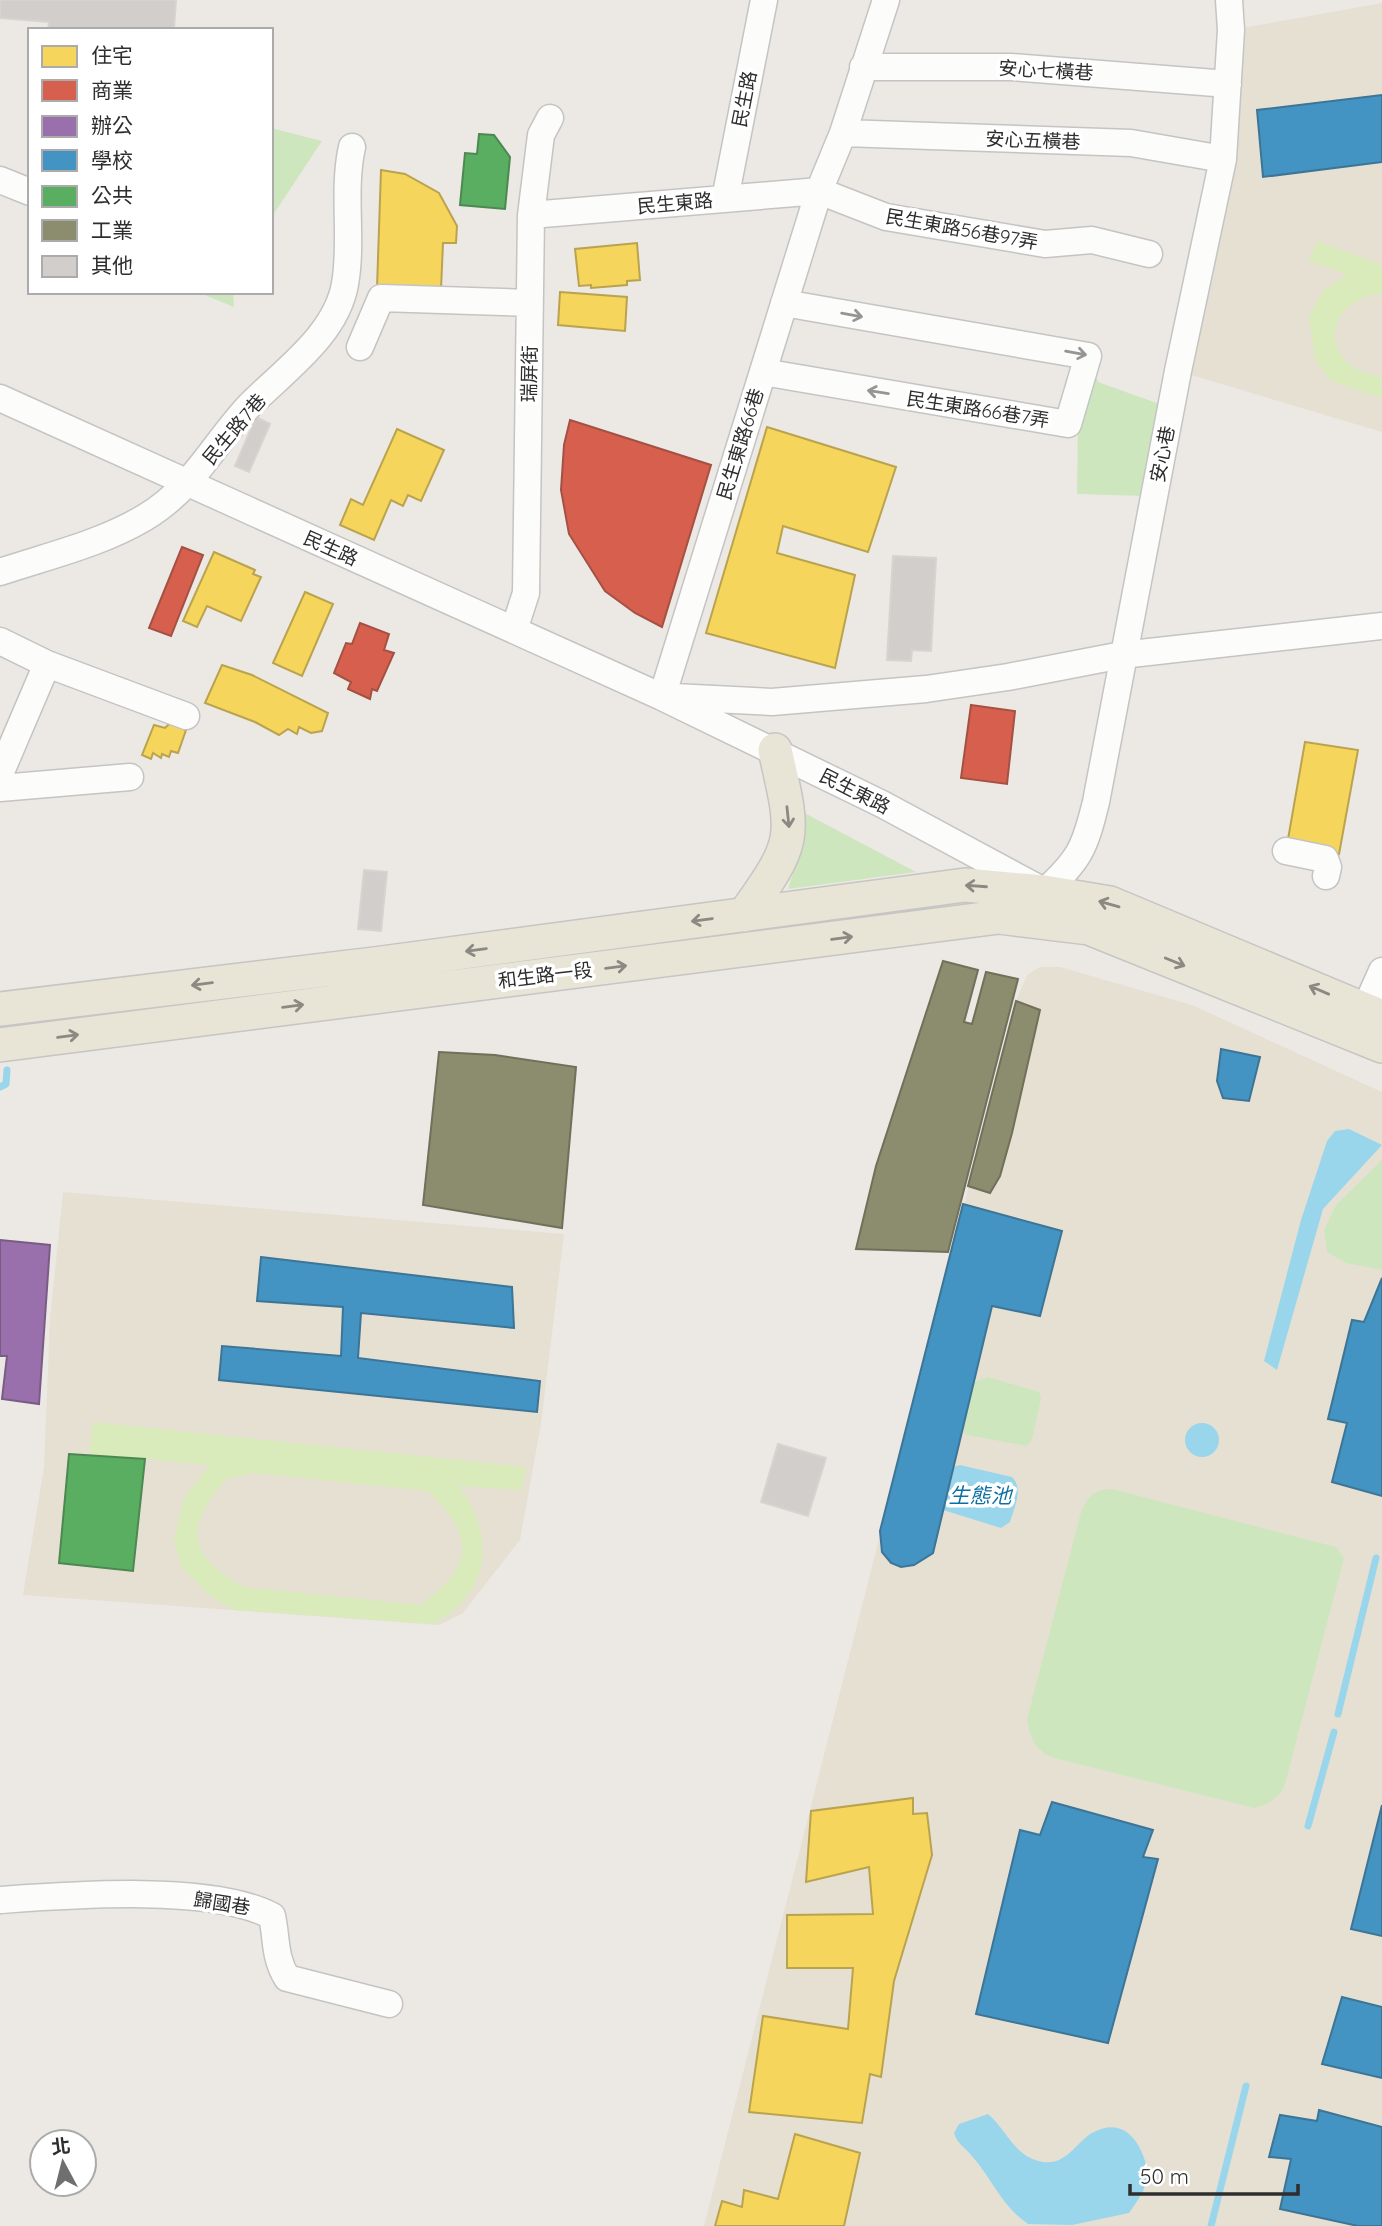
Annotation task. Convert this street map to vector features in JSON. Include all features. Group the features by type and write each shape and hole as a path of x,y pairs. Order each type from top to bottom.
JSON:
{"main road":[{"path":"744,915 777,869 789,841 790,822 775,750"},
{"name":"和生路一段","path":"0,1009 965,886 1044,891"},
{"name":"民生東路","path":"1044,891 1110,903 1365,1019 1382,1046"},
{"name":"和生路一段","path":"0,1045 999,917 1089,928"},
{"name":"民生東路","path":"1089,928 1365,1019"}],"street":[{"name":"民生路","path":"725,199 764,0"},
{"path":"820,191 843,133 886,0"},
{"name":"安心巷","path":"1044,891 1062,875 1085,846 1097,802 1122,655 1223,159 1231,30 1229,0"},
{"name":"安心七橫巷","path":"863,67 1012,67 1228,83"},
{"name":"瑞屏街","path":"514,630 526,593 531,215 541,135 550,118"},
{"name":"安心五橫巷","path":"843,133 1130,143 1223,159"},
{"name":"民生路7巷","path":"0,572 105,537 145,518 188,483 247,408 303,359 329,322 345,286 347,169 352,147"},
{"path":"0,180 28,191"},
{"name":"民生東路","path":"531,215 820,191"},
{"name":"民生東路56巷97弄","path":"820,191 886,216 1045,244 1092,240 1149,254"},
{"name":"民生東路66巷","path":"662,697 820,191"},
{"path":"359,347 381,298 529,303"},
{"name":"民生東路66巷7弄","path":"763,372 1068,424 1088,356 784,303"},
{"name":"民生路","path":"0,398 662,697"},
{"path":"662,697 772,702 926,689 1008,677 1122,655 1382,626"},
{"path":"0,641 47,664 186,716"},
{"path":"0,774 47,664"},
{"name":"民生東路","path":"662,697 775,750 1044,891 1089,928"},
{"path":"0,788 130,777"},
{"path":"1286,851 1325,859 1328,867 1326,876"},
{"path":"1365,1019 1382,971"},
{"name":"歸國巷","path":"0,1900 167,1895 253,1906 272,1916 277,1938 276,1961 287,1978 388,2004"}],"shaded area":[{"path":"1382,3 1382,432 1178,371 1231,30"},
{"path":"1040,967 1060,967 1192,1005 1382,1092 1382,2226 704,2226 1016,1001 1027,975"},
{"path":"63,1192 564,1234 541,1424 520,1540 463,1613 439,1625 23,1595 44,1467 50,1320"}],"green space":[{"path":"273,129 322,141 273,215"},
{"path":"1317,241 1382,265 1382,295 1366,297 1346,309 1336,327 1335,337 1342,357 1351,366 1382,378 1382,398 1331,381 1315,360 1309,316 1323,291 1347,274 1309,261"},
{"path":"202,294 233,294 234,307"},
{"path":"1094,369 1098,382 1162,405 1145,496 1077,494 1078,424"},
{"path":"795,808 916,872 788,889 799,854"},
{"path":"1382,1160 1382,1270 1346,1263 1327,1252 1324,1230 1336,1205"},
{"path":"988,1377 1039,1392 1041,1398 1032,1440 1027,1446 967,1435 962,1431 974,1382"},
{"path":"93,1422 526,1467 522,1490 459,1486 479,1524 483,1544 482,1562 466,1597 452,1612 433,1624 235,1610 210,1596 181,1566 174,1539 184,1497 210,1465 89,1454","holes":["253,1473 428,1491 455,1524 461,1538 462,1551 459,1564 451,1577 421,1605 244,1587 211,1563 202,1551 198,1539 198,1526 203,1512 226,1479"]},
{"path":"1112,1489 1336,1547 1344,1558 1284,1788 1268,1804 1254,1808 1054,1758 1038,1748 1032,1738 1027,1719 1081,1512 1092,1494"}],"water":[{"path":"1349,1129 1382,1145 1323,1209 1277,1370 1264,1361 1301,1220 1327,1141 1335,1131"},
{"path":"1202,1423 1214,1428 1219,1440 1214,1452 1202,1457 1190,1452 1185,1440 1190,1428"},
{"name":"生態池","path":"960,1465 1012,1477 1018,1493 1010,1522 1001,1528 943,1510 953,1467"},
{"path":"988,2114 1018,2149 1043,2162 1065,2157 1086,2137 1103,2128 1122,2129 1141,2149 1147,2169 1142,2193 1129,2213 1072,2225 1028,2224 1011,2209 954,2133 959,2124"}],"building: 住宅":[{"path":"381,170 405,174 439,193 457,226 456,243 443,243 441,289 377,288"},
{"path":"637,243 640,280 627,281 627,285 591,288 591,285 579,286 575,249"},
{"path":"560,292 627,297 625,331 558,325"},
{"path":"767,427 896,467 868,552 783,526 777,553 855,575 835,668 706,633"},
{"path":"397,429 444,450 421,501 408,495 403,506 391,500 374,540 340,525 351,499 363,505"},
{"path":"214,552 255,570 253,574 261,577 241,621 207,606 197,627 183,621"},
{"path":"305,592 333,604 302,676 273,663"},
{"path":"222,665 252,675 328,713 322,731 311,733 299,727 297,734 288,729 279,735 255,722 205,703"},
{"path":"170,723 186,730 178,753 171,751 169,757 162,754 161,758 153,753 151,759 142,755 154,725 165,728"},
{"path":"1305,742 1358,750 1339,854 1287,845"},
{"path":"913,1798 913,1814 927,1813 932,1855 894,1981 881,2077 870,2074 862,2123 749,2112 763,2016 848,2029 853,1968 787,1968 787,1915 873,1914 869,1867 806,1882 811,1811"},
{"path":"795,2134 860,2153 844,2226 715,2226 722,2201 742,2207 744,2190 778,2199"}],"building: 商業":[{"path":"570,420 711,465 662,627 635,613 605,591 569,534 561,490 564,445"},
{"path":"182,547 203,555 171,636 149,628"},
{"path":"360,623 389,634 384,650 394,653 377,691 372,689 370,699 348,689 351,682 334,673 346,643 352,644"},
{"path":"971,705 1015,711 1007,784 961,778"}],"building: 辦公":[{"path":"0,1240 50,1245 39,1404 2,1399 7,1356 0,1356"}],"building: 學校":[{"path":"1382,95 1382,162 1263,177 1257,110"},
{"path":"1221,1049 1260,1057 1249,1101 1223,1098 1217,1081"},
{"path":"963,1204 1062,1231 1040,1316 992,1306 933,1553 914,1565 901,1567 891,1563 882,1552 880,1531"},
{"path":"261,1257 512,1287 514,1328 361,1313 358,1358 540,1381 537,1412 219,1380 222,1346 341,1356 343,1307 257,1301"},
{"path":"1382,1278 1382,1496 1332,1482 1347,1423 1328,1419 1352,1320 1364,1322"},
{"path":"1052,1802 1153,1830 1143,1857 1158,1859 1108,2043 976,2014 1020,1830 1040,1835"},
{"path":"1382,1805 1382,1936 1351,1929"},
{"path":"1342,1997 1382,2007 1382,2078 1322,2064"},
{"path":"1319,2110 1382,2127 1382,2226 1358,2226 1280,2209 1291,2159 1269,2157 1280,2115 1317,2121"}],"building: 公共":[{"path":"479,134 494,135 510,157 505,209 460,205 465,153 477,154"},
{"path":"69,1454 145,1459 133,1571 59,1563"}],"building: 工業":[{"path":"943,961 978,970 964,1022 972,1024 986,972 1018,979 948,1252 856,1249 876,1166"},
{"path":"1016,1001 1040,1010 1012,1133 1000,1176 990,1193 968,1186"},
{"path":"439,1052 495,1055 576,1067 562,1228 423,1205"}],"building: 其他":[{"path":"0,0 176,0 174,28 48,28 49,22 0,18"},
{"path":"256,417 270,424 249,472 235,466"},
{"path":"893,556 936,558 931,651 912,650 911,661 887,660"},
{"path":"364,870 387,872 381,931 358,929"},
{"path":"778,1444 826,1458 808,1516 761,1502"}],"waterway":[{"path":"0,1087 6,1084 7,1070"},
{"path":"1338,1714 1376,1558"},
{"path":"1308,1826 1334,1732"},
{"path":"1211,2226 1246,2086"}]}
